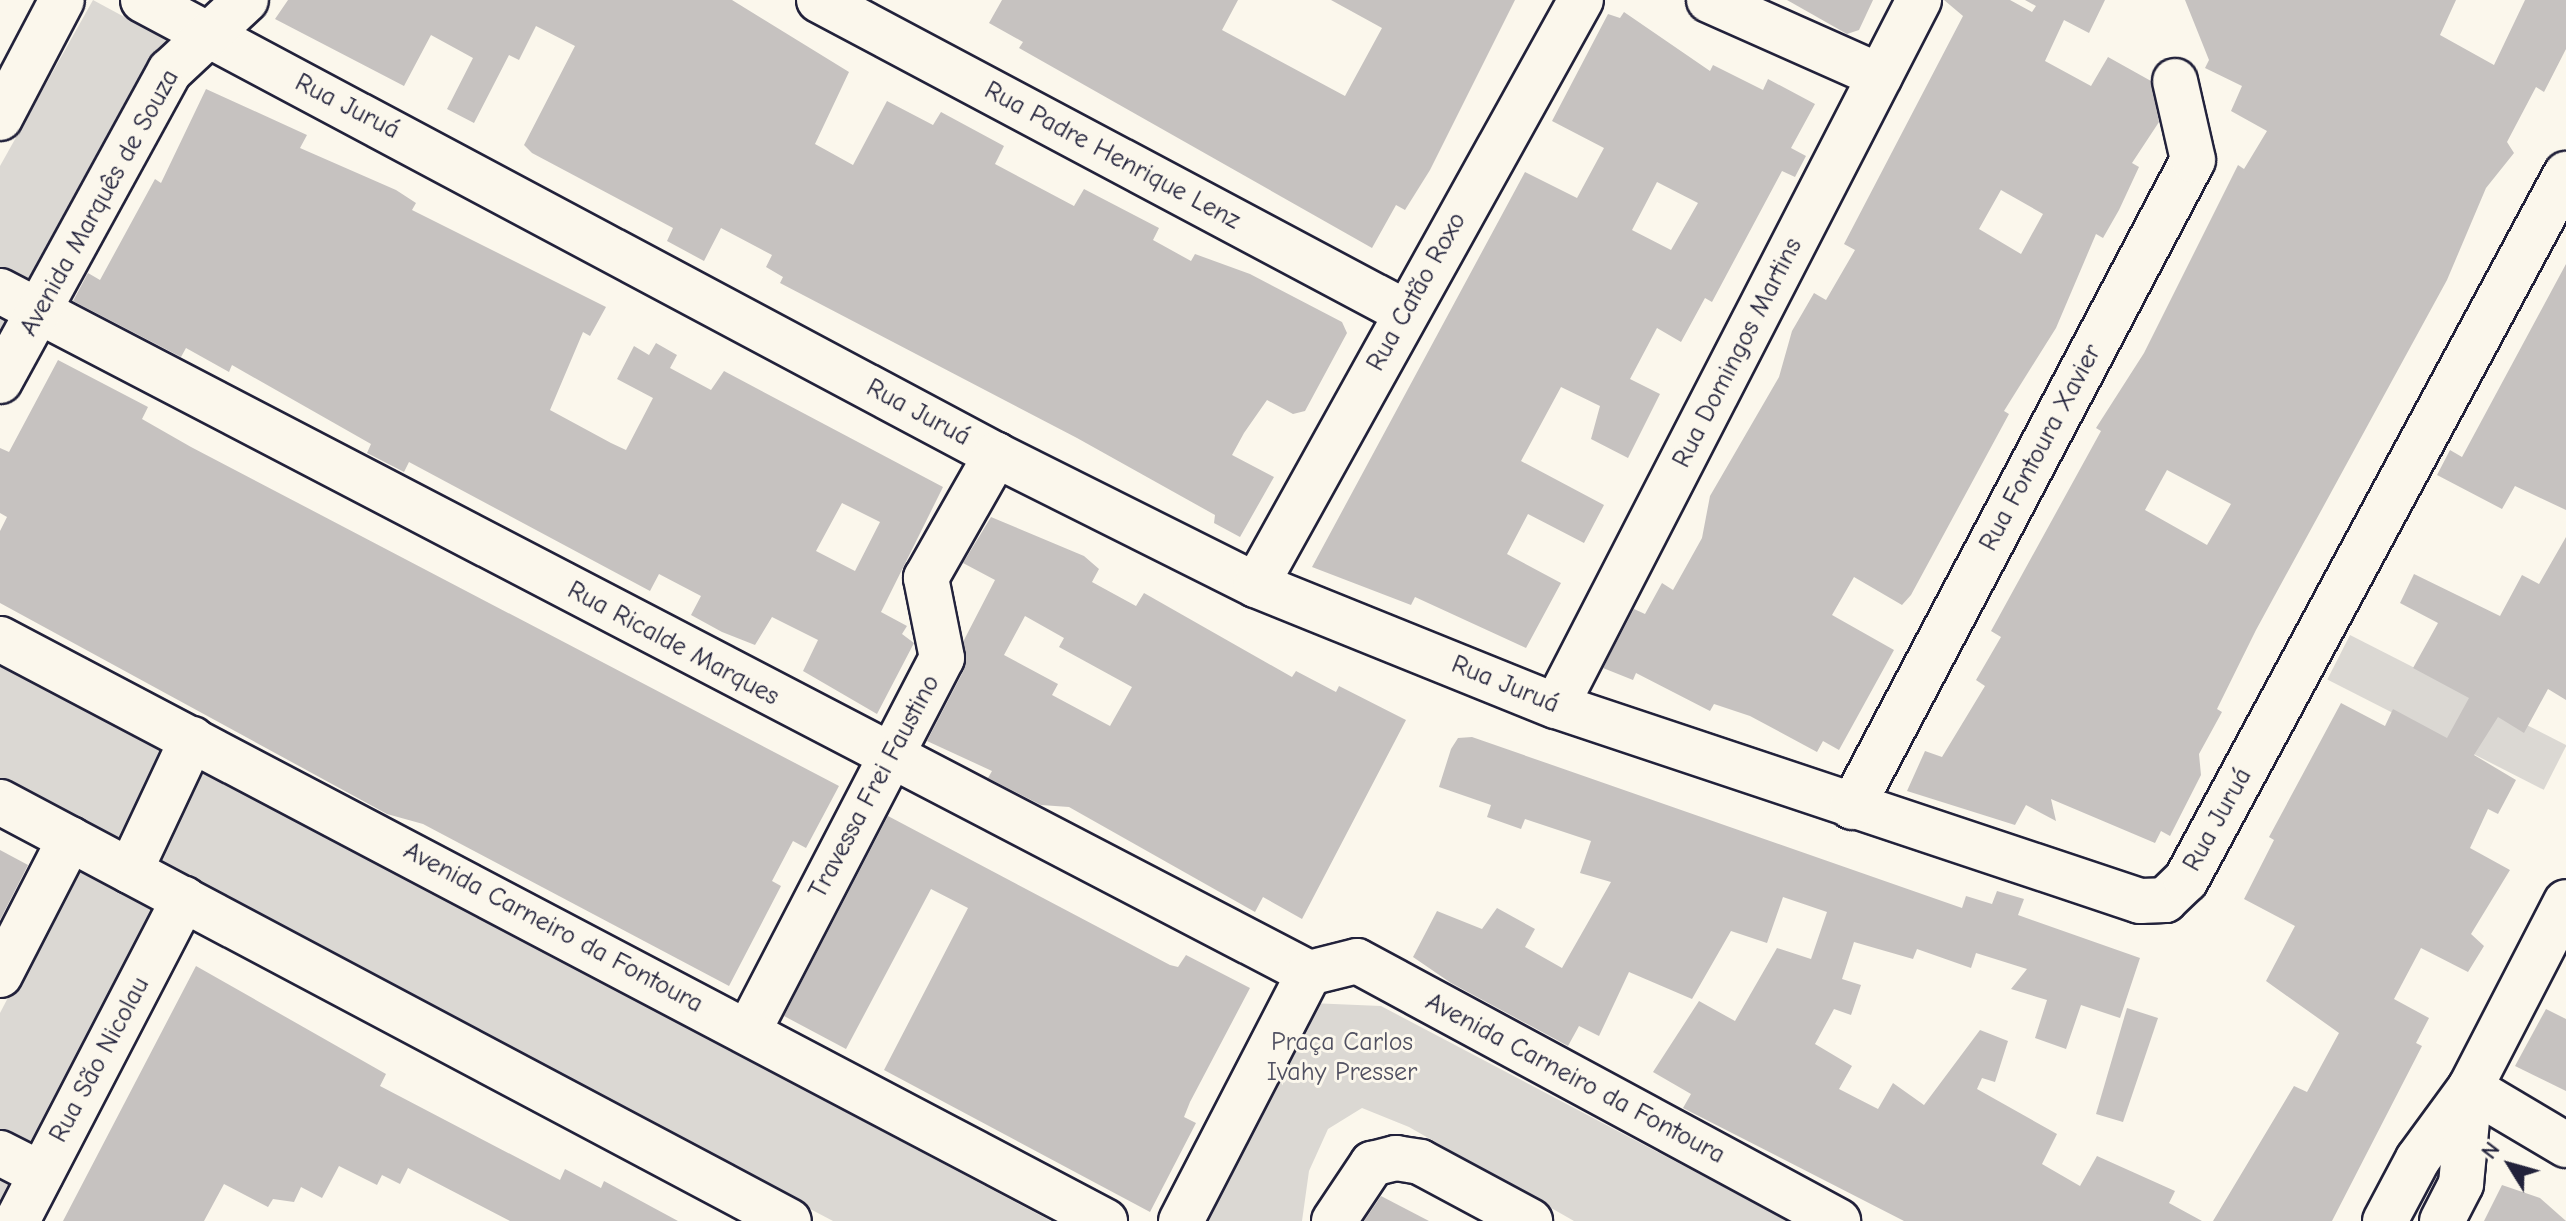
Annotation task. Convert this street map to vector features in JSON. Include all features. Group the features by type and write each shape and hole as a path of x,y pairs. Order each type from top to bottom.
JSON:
{"street":[{"path":"0,118 62,0"},
{"name":"Rua Juruá","path":"143,0 996,455 1256,585 1556,706 2140,901 2165,900 2186,880 2566,174"},
{"name":"Avenida Marquês de Souza","path":"0,381 170,71 246,0"},
{"name":"Rua Catão Roxo","path":"1256,585 1581,0"},
{"path":"1709,0 1880,76"},
{"name":"Rua Domingos Martins","path":"1556,706 1919,0"},
{"name":"Rua Padre Henrique Lenz","path":"824,1 1405,312"},
{"name":"Rua Fontoura Xavier","path":"1852,807 2193,160 2175,81"},
{"name":"Rua Ricalde Marques","path":"0,291 889,757 1309,973"},
{"name":"Travessa Frei Faustino","path":"749,1030 942,658 926,578 996,455"},
{"name":"Avenida Carneiro da Fontoura","path":"0,639 749,1030 1105,1221"},
{"path":"130,871 192,739"},
{"path":"0,802 789,1221"},
{"path":"0,975 70,839"},
{"name":"Rua São Nicolau","path":"17,1221 184,899"},
{"path":"2385,1221 2418,1159 2470,1088 2566,902"},
{"name":"Avenida Carneiro da Fontoura","path":"1309,973 1357,961 1838,1221"},
{"path":"1181,1221 1309,973"},
{"path":"2470,1088 2566,1145"},
{"path":"2451,1203 2470,1088"},
{"path":"0,1153 41,1174"},
{"path":"2418,1159 2451,1203"},
{"path":"1334,1221 1372,1164 1420,1162 1530,1221"}],"green space":[{"path":"93,0 167,40 0,348 0,166"},
{"path":"2350,635 2566,745 2544,790 2327,680"},
{"path":"0,663 1051,1221 833,1221 0,783"},
{"path":"76,867 164,912 0,1221 0,1013"},
{"name":"Praça Carlos Ivahy Presser","path":"1310,1003 1381,1006 1788,1221 1574,1221 1409,1127 1362,1108 1328,1129 1309,1171 1302,1221 1200,1221"}],"building":[{"path":"288,0 732,0 849,72 815,144 853,165 887,101 933,125 941,112 1004,146 995,164 1074,206 1084,189 1159,228 1153,240 1191,261 1195,254 1250,274 1342,322 1347,333 1305,411 1293,414 1267,400 1232,455 1274,477 1240,537 1214,523 1215,515 1077,438 780,283 783,277 766,267 772,255 721,228 704,261 667,241 673,228 532,153 524,145 575,46 536,26 519,60 509,55 474,123 447,109 473,58 431,35 404,86 275,19"},
{"path":"1002,0 1238,0 1222,30 1345,96 1382,28 1331,0 1515,0 1430,170 1405,210 1396,205 1372,248 1019,48 1023,42 989,23"},
{"path":"1787,0 1873,0 1859,30 1847,34"},
{"path":"1944,0 2010,0 2032,12 2036,6 2025,0 2105,0 2089,33 2064,20 2045,61 2091,86 2108,57 2151,81 2159,122 2132,163 2139,167 2119,210 2103,238 2096,234 2056,328 2004,411 2009,414 1911,595 1902,605 1854,577 1832,615 1894,650 1839,750 1823,741 1817,752 1750,716 1714,704 1710,711 1636,673 1633,680 1603,668 1634,609 1645,614 1662,583 1673,590 1702,538 1710,496 1779,377 1792,331 1814,293 1826,300 1855,250 1844,244 1963,16","holes":["2001,190 2043,214 2021,254 1979,229"]},
{"path":"2185,0 2456,0 2440,35 2494,65 2525,0 2566,0 2566,49 2544,92 2536,87 2507,142 2514,153 2486,188 2447,280 2256,630 2217,709 2222,712 2199,754 2201,775 2170,836 2161,831 2155,843 2051,799 2056,821 2026,805 2015,825 1907,791 1925,751 1942,757 1985,686 1976,680 2001,637 1991,631 2101,431 2096,428 2144,353 2238,165 2244,169 2267,131 2231,111 2242,86 2205,68 2209,60","holes":["2167,470 2231,504 2207,545 2145,510"]},
{"path":"1624,12 1710,71 1713,65 1763,90 1768,79 1815,104 1791,148 1806,156 1795,177 1782,171 1712,302 1705,298 1681,342 1657,328 1630,379 1660,394 1628,458 1591,439 1600,406 1561,387 1521,461 1604,505 1584,543 1528,514 1507,554 1561,583 1526,648 1415,597 1411,605 1312,567 1525,172 1577,198 1604,148 1552,121 1608,14 1620,18","holes":["1657,182 1698,203 1671,250 1632,230"]},
{"path":"206,89 307,135 300,148 396,190 416,203 412,210 606,307 590,336 583,332 550,410 611,443 626,450 653,398 617,379 634,346 649,355 656,343 677,355 670,368 711,390 724,371 943,487 881,612 907,626 902,634 914,643 877,714 803,671 818,640 772,617 755,645 722,632 691,615 701,596 659,574 650,591 409,462 404,472 367,453 371,444 232,365 229,372 186,348 181,357 73,301 88,273 100,280 155,179 161,183","holes":["842,503 880,522 855,571 816,551"]},
{"path":"2566,264 2566,510 2515,486 2502,509 2437,475 2450,450 2462,457"},
{"path":"58,360 148,407 142,419 191,447 839,786 806,848 793,841 772,881 781,886 729,986 423,824 387,814 0,603 0,531 7,517 0,513 0,448 9,452"},
{"path":"991,517 1084,556 1099,569 1092,582 1136,606 1144,593 1292,677 1296,671 1336,692 1339,686 1406,720 1302,919 1263,897 1255,912 1069,807 1041,805 988,778 992,771 927,741 964,670 964,640 995,580 963,563","holes":["1025,616 1064,638 1059,647 1132,687 1110,726 1052,695 1058,684 1004,655"]},
{"path":"2566,537 2566,700 2548,689 2524,733 2498,717 2474,755 2516,780 2498,814 2488,809 2470,848 2510,870 2471,934 2484,946 2468,972 2421,948 2394,999 2429,1018 2416,1043 2422,1046 2332,1221 2213,1221 2294,1086 2307,1092 2339,1033 2266,981 2295,926 2244,899 2274,840 2269,837 2341,703 2385,726 2393,709 2447,738 2469,698 2413,668 2438,623 2400,603 2414,574 2500,616 2522,575 2539,584"},
{"path":"1472,737 1962,908 1966,896 1992,904 1997,891 2024,899 2018,915 2140,958 2120,1018 2081,1005 2066,1049 2035,1038 2047,1000 2011,989 2027,969 1976,953 1971,968 1917,949 1913,959 1854,942 1842,979 1861,985 1851,1015 1834,1009 1815,1044 1852,1066 1839,1089 1878,1109 1893,1083 1924,1105 1980,1030 2008,1041 1995,1082 1982,1078 1977,1089 2057,1134 2042,1164 2080,1186 2097,1156 2175,1191 2169,1203 2202,1221 1904,1221 1683,1108 1691,1094 1653,1072 1699,1001 1735,1021 1777,948 1811,959 1827,912 1783,897 1767,943 1731,931 1692,999 1629,972 1599,1036 1579,1026 1568,1046 1451,983 1413,957 1437,911 1482,929 1497,908 1535,929 1525,947 1562,968 1611,882 1580,873 1591,841 1525,819 1521,829 1487,817 1491,805 1439,787 1451,749 1458,738"},
{"path":"888,816 1170,965 1178,967 1186,955 1250,988 1190,1102 1184,1117 1196,1123 1150,1212 884,1070 968,908 931,889 846,1049 784,1016"},
{"path":"0,850 28,865 0,920"},
{"path":"196,966 386,1074 380,1086 560,1180 565,1169 601,1188 604,1181 678,1221 510,1221 408,1168 400,1184 382,1175 377,1185 339,1166 322,1198 301,1187 294,1202 273,1199 268,1207 224,1184 204,1221 63,1221"},
{"path":"2127,1008 2158,1018 2123,1122 2096,1114"},
{"path":"2546,1009 2566,1019 2566,1091 2515,1066"},
{"path":"2502,1185 2540,1198 2566,1221 2484,1221"},
{"path":"1381,1196 1429,1221 1364,1221"}]}
